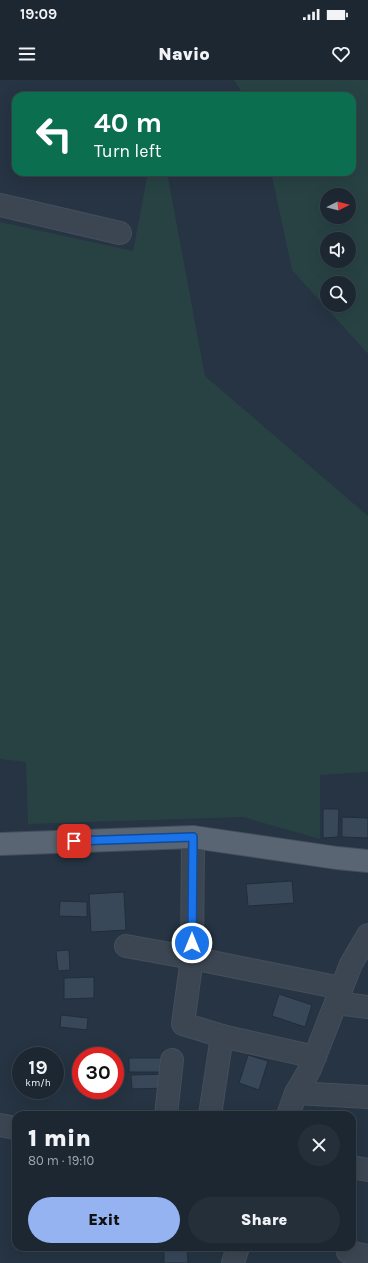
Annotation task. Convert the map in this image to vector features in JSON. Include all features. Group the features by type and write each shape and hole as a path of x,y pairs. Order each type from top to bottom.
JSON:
{"main road":[{"path":"0,844 193,837 337,858 368,861"}],"street":[{"path":"0,205 120,233"},
{"path":"193,837 192,958 183,1024 222,1036 315,1057"},
{"path":"289,1111 296,1093 310,1069 351,964 368,935"},
{"path":"126,946 192,958 338,996 368,1007"},
{"path":"211,1111 222,1036"},
{"path":"166,1111 172,1060"},
{"path":"296,1093 368,1097"},
{"path":"0,1125 12,1127"},
{"path":"356,1168 368,1170"},
{"path":"234,1263 237,1251"}],"green space":[{"path":"234,80 368,80 368,354 330,312 356,312 356,276 320,276 320,301 292,270 272,176 356,176 356,92 242,92"},
{"path":"147,176 168,176 205,376 368,516 368,772 320,775 320,839 243,817 28,824 26,762 0,759 0,222 133,251"}],"building":[{"path":"323,809 339,809 338,837 323,838"},
{"path":"342,817 368,818 368,838 342,837"},
{"path":"292,881 294,903 248,906 246,884"},
{"path":"124,892 126,930 91,932 89,894"},
{"path":"60,901 87,902 87,917 59,916"},
{"path":"69,950 70,970 58,971 56,951"},
{"path":"94,977 94,998 64,999 64,978"},
{"path":"279,994 312,1005 305,1027 272,1016"},
{"path":"61,1015 88,1018 87,1030 60,1027"},
{"path":"248,1055 268,1061 259,1090 239,1083"},
{"path":"129,1058 166,1058 166,1072 129,1072"},
{"path":"167,1074 168,1088 132,1089 131,1075"},
{"path":"164,1251 187,1251 188,1263 164,1263"}],"route":[{"path":"74,841 193,837 192,943"}]}
